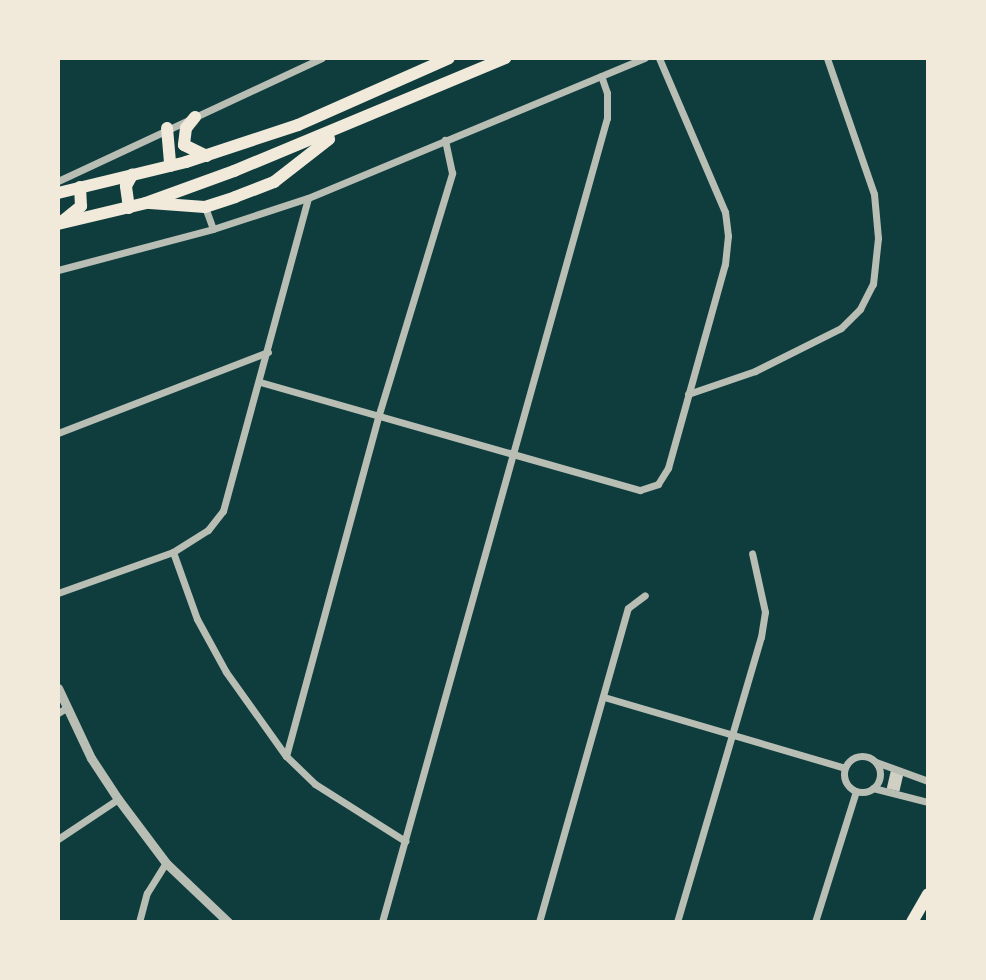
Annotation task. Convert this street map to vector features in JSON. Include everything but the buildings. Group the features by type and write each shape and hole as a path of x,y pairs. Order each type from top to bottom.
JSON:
{"main road":[{"path":"58,194 207,156 298,125 449,58"},
{"path":"58,224 146,203 341,130 505,58"},
{"path":"195,117 182,137 184,145 207,156"},
{"path":"167,128 170,166"},
{"path":"146,203 239,208 341,130"},
{"path":"129,208 126,186 132,175"},
{"path":"58,224 80,206 80,187"},
{"path":"912,922 924,909 928,894"}],"street":[{"path":"58,181 322,58"},
{"path":"58,270 213,229 239,208 308,198 645,58"},
{"path":"260,382 640,490 651,489 668,468 725,264 728,236 725,212 659,58"},
{"path":"688,394 755,371 841,328 860,309 873,284 878,238 874,194 827,58"},
{"path":"382,922 516,455 607,118 607,93 601,76"},
{"path":"286,756 379,414 452,173 444,140"},
{"path":"58,593 173,552 208,530 223,510 308,198"},
{"path":"205,207 213,229"},
{"path":"58,433 268,352"},
{"path":"173,552 197,619 215,651 286,756 316,784 405,841"},
{"path":"677,922 765,612 752,553"},
{"path":"539,922 628,608 645,595"},
{"path":"58,688 62,710 118,799 166,863 228,922"},
{"path":"604,697 845,768"},
{"path":"845,768 858,757 928,781"},
{"path":"873,788 879,778 875,762"},
{"path":"845,768 846,782 856,791"},
{"path":"856,791 873,788 928,802"},
{"path":"815,922 856,791"},
{"path":"58,839 118,799"},
{"path":"139,922 147,893 166,863"}]}
